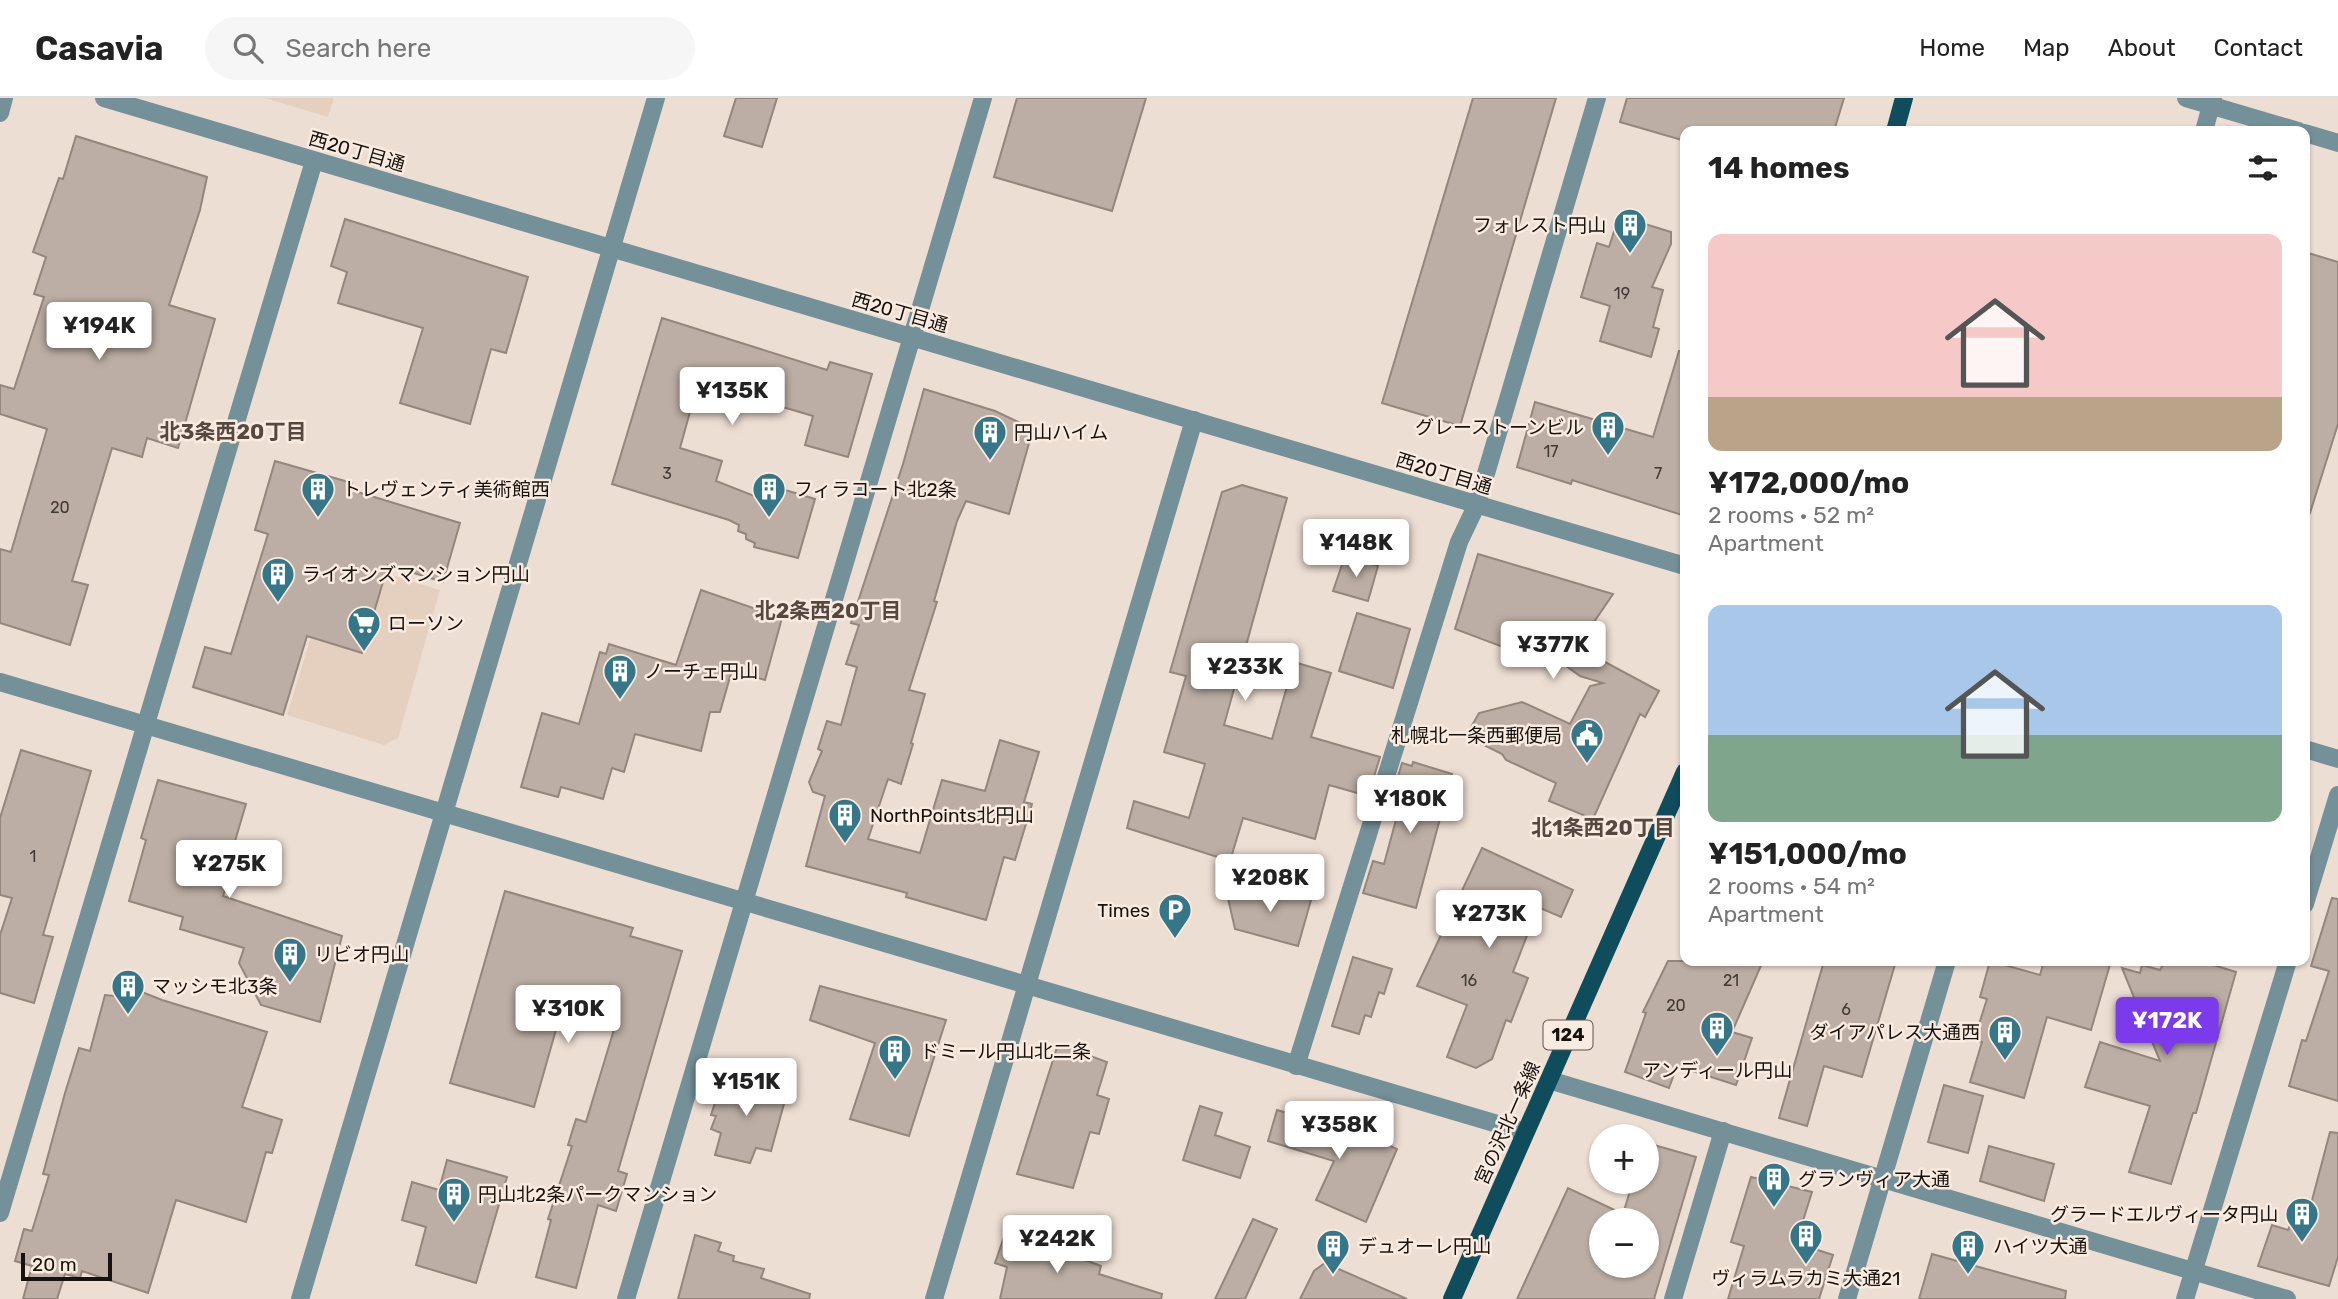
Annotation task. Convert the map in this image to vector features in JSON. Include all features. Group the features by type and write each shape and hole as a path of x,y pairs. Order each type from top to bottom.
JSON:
{"main road":[{"path":"1896,126 1904,98"},
{"name":"宮の沢北一条線","path":"1452,1299 1680,783"}],"street":[{"path":"0,113 4,98"},
{"name":"西20丁目通","path":"104,98 1680,565"},
{"path":"300,1299 656,98"},
{"path":"626,1299 983,98"},
{"path":"1296,1066 1459,542 1476,504 1597,98"},
{"path":"2186,98 2212,102 2283,126"},
{"path":"2205,126 2212,102"},
{"path":"2310,135 2338,143"},
{"path":"0,1213 314,161"},
{"path":"934,1299 1194,420"},
{"path":"0,682 1525,1132"},
{"path":"2310,751 2338,759"},
{"path":"2310,887 2338,795"},
{"path":"1847,1299 1946,966"},
{"path":"2185,1299 2286,966"},
{"path":"1549,1080 2287,1299"},
{"path":"1673,1299 1723,1131"}],"shaded area":[{"path":"265,98 334,98 328,117"},
{"name":"ローソン","path":"335,558 440,590 398,738 384,745 287,715"}],"building":[{"path":"736,98 777,98 762,147 724,136"},
{"path":"1017,98 1146,98 1112,211 994,177"},
{"path":"1473,98 1556,98 1460,426 1382,403"},
{"path":"1627,98 1844,98 1836,126 1680,126 1680,140 1620,122"},
{"path":"76,136 207,177 200,210 169,305 215,319 178,448 147,438 142,457 112,448 72,581 88,585 70,645 0,623 0,549 11,552 47,429 0,414 0,385 14,389 44,297 34,294 46,257 33,252 59,178 63,179"},
{"path":"1619,216 1671,232 1671,244 1652,287 1663,290 1653,327 1659,329 1651,357 1600,341 1610,306 1581,297 1597,243 1609,247"},
{"path":"345,219 528,277 506,353 491,349 470,424 400,403 423,328 338,303 347,272 331,266"},
{"path":"2310,254 2338,262 2338,424 2310,513"},
{"path":"662,318 827,370 830,362 872,374 848,457 805,445 813,416 759,400 756,409 695,394 680,448 722,461 716,481 767,501 772,486 815,499 798,558 754,547 755,543 746,539 746,534 738,531 739,525 729,520 612,484"},
{"path":"1680,351 1680,514 1572,480 1571,484 1517,467 1535,402 1653,437"},
{"path":"924,389 995,411 1033,429 1009,514 966,501 957,521 934,601 937,602 909,690 925,694 911,743 913,744 901,784 888,779 868,839 920,853 942,780 985,791 1000,740 1039,752 1024,802 1032,804 1015,860 1004,857 986,920 906,897 907,893 806,866 825,796 813,792 809,782 822,751 818,749 827,721 841,725 857,667 846,664 859,625 851,623 903,464"},
{"path":"275,461 352,483 351,490 460,523 443,582 388,565 362,653 307,636 283,715 193,687 205,647 231,654 268,534 255,530"},
{"path":"1242,485 1287,498 1224,725 1272,739 1294,662 1331,673 1311,737 1380,757 1368,796 1329,785 1315,839 1243,818 1230,861 1127,828 1134,801 1189,818 1205,764 1164,752 1186,676 1170,672 1222,492"},
{"path":"1373,522 1401,531 1392,563 1362,555"},
{"path":"1478,554 1613,594 1577,647 1659,691 1645,717 1640,714 1593,819 1549,801 1556,783 1506,760 1502,754 1466,736 1479,713 1522,702 1570,724 1590,686 1603,683 1580,676 1547,652 1544,666 1504,654 1506,648 1455,629"},
{"path":"1345,556 1378,566 1368,601 1333,591"},
{"path":"701,590 782,618 765,680 732,670 720,712 710,712 701,751 635,734 624,772 612,768 603,799 561,787 558,797 521,787 542,713 579,724 600,652 606,654 609,644 676,665"},
{"path":"1357,613 1410,629 1393,688 1339,671"},
{"path":"21,750 91,771 43,935 53,937 34,1003 0,993 0,935 12,898 0,895 0,818"},
{"path":"1413,762 1452,774 1416,908 1363,893 1373,861 1384,864 1400,805 1390,803 1402,763 1412,766"},
{"path":"158,780 246,804 222,885 226,887 223,896 342,936 320,1022 261,1005 239,963 244,948 180,929 183,917 129,901 146,840 141,838"},
{"path":"1482,848 1573,890 1561,917 1538,907 1513,972 1528,978 1511,1022 1506,1020 1492,1059 1476,1068 1447,1057 1467,1005 1417,986"},
{"path":"1262,886 1311,900 1298,946 1235,929 1227,894"},
{"path":"505,891 633,928 630,936 682,951 618,1171 627,1174 616,1211 598,1205 576,1288 536,1277 551,1220 548,1219 572,1146 568,1145 576,1119 586,1122 619,1013 565,998 534,1107 450,1083"},
{"path":"2332,898 2338,899 2338,1101 2289,1086 2302,1040 2306,1041 2329,971 2311,966"},
{"path":"1353,957 1392,969 1384,994 1379,992 1371,1017 1365,1015 1359,1034 1332,1026"},
{"path":"1668,961 1680,961 1680,966 1761,966 1732,1032 1752,1038 1736,1085 1677,1066 1669,1088 1625,1072 1646,1013 1643,1012"},
{"path":"1823,966 1895,966 1862,1077 1824,1066 1807,1126 1779,1118"},
{"path":"1989,966 2008,966 2040,975 2043,966 2110,966 2091,1030 2047,1017 2024,1098 1970,1082 1982,1042 1974,1040 1987,999 1980,997"},
{"path":"2142,966 2160,970 2162,966 2216,966 2236,972 2196,1113 2193,1113 2171,1184 2129,1172 2150,1106 2085,1087 2100,1042 2160,1061 2122,968 2140,973"},
{"path":"119,983 162,1000 267,1032 242,1107 282,1120 272,1153 266,1152 246,1222 176,1200 148,1293 82,1271 80,1278 65,1274 57,1299 23,1299 32,1266 15,1261 24,1229 32,1231 49,1175 43,1174 65,1093 79,1048 90,1051 105,995 115,996"},
{"name":"ドミール円山北二条","path":"820,986 946,1020 909,1136 850,1119 875,1043 810,1020"},
{"path":"1058,1044 1107,1062 1097,1095 1109,1099 1099,1134 1090,1132 1073,1188 1017,1174"},
{"path":"724,1075 787,1093 771,1151 756,1148 750,1163 715,1155 721,1133 711,1129 716,1116 711,1115"},
{"path":"1944,1085 1983,1096 1968,1153 1928,1142"},
{"path":"1200,1106 1222,1113 1215,1135 1250,1147 1240,1178 1183,1160"},
{"path":"1277,1110 1347,1130 1348,1127 1397,1149 1366,1222 1316,1200 1334,1161 1268,1141"},
{"name":"グラードエルヴィータ円山","path":"2330,1132 2338,1133 2338,1257 2329,1286 2258,1266 2272,1225 2288,1230 2293,1219 2306,1223"},
{"path":"1659,1146 1696,1157 1654,1299 1517,1299 1568,1188 1610,1208 1589,1208 1589,1278 1659,1278 1659,1208 1625,1208 1629,1194 1659,1194"},
{"path":"1989,1146 2054,1164 2044,1201 1980,1181"},
{"name":"円山北2条パークマンション","path":"447,1160 507,1177 476,1283 416,1265 426,1227 402,1220 412,1182 439,1190"},
{"path":"1751,1177 1812,1192 1796,1243 1833,1255 1819,1299 1728,1299 1744,1246 1731,1242"},
{"path":"1253,1219 1277,1229 1245,1299 1215,1299"},
{"path":"1006,1231 1101,1266 1099,1274 1162,1294 1161,1299 1000,1299 1007,1267 995,1263"},
{"path":"695,1235 721,1243 718,1251 734,1256 733,1261 764,1269 761,1278 810,1294 809,1299 678,1299"},
{"name":"ハイツ大通","path":"1932,1254 2066,1291 2065,1299 1919,1299"},
{"name":"デュオーレ円山","path":"1325,1263 1407,1299 1300,1299 1314,1271"}],"place":[{"name":"フォレスト円山","path":"1630,255"},
{"name":"グレーストーンビル","path":"1608,457"},
{"name":"円山ハイム","path":"990,462"},
{"name":"トレヴェンティ美術館西","path":"318,519"},
{"name":"フィラコート北2条","path":"769,519"},
{"name":"ライオンズマンション円山","path":"278,604"},
{"name":"ローソン","path":"364,653"},
{"name":"ノーチェ円山","path":"620,701"},
{"name":"札幌北一条西郵便局","path":"1587,765"},
{"name":"NorthPoints北円山","path":"845,845"},
{"name":"Times","path":"1175,940"},
{"name":"リビオ円山","path":"290,984"},
{"name":"マッシモ北3条","path":"128,1016"},
{"name":"アンディール円山","path":"1717,1058"},
{"name":"ダイアパレス大通西","path":"2005,1062"},
{"name":"ドミール円山北二条","path":"895,1081"},
{"name":"グランヴィア大通","path":"1774,1209"},
{"name":"円山北2条パークマンション","path":"454,1224"},
{"name":"グラードエルヴィータ円山","path":"2302,1244"},
{"name":"ヴィラムラカミ大通21","path":"1806,1266"},
{"name":"デュオーレ円山","path":"1333,1276"},
{"name":"ハイツ大通","path":"1968,1276"}],"district":[{"name":"北3条西20丁目","path":"233,432"},
{"name":"北2条西20丁目","path":"828,611"},
{"name":"北1条西20丁目","path":"1603,828"}]}
